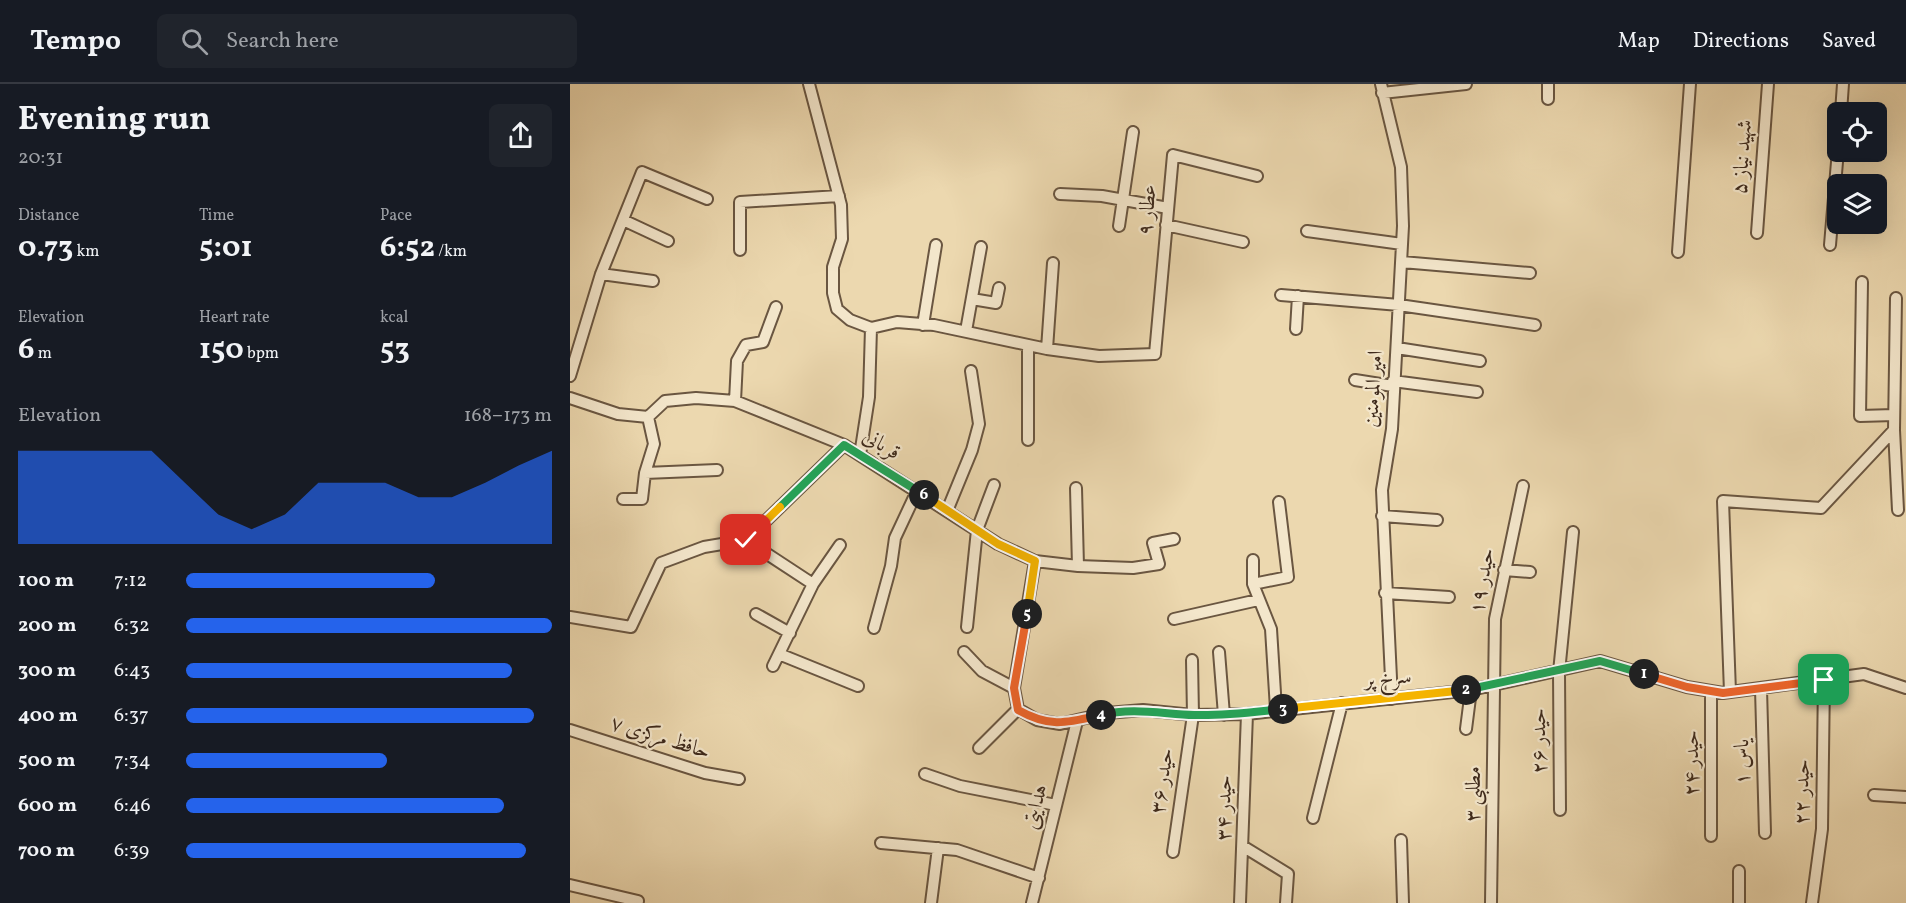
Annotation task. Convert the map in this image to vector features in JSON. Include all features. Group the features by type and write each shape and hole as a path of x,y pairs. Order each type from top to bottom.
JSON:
{"street":[{"path":"809,84 839,196 842,238 832,267 833,292 837,309 850,320 871,328 897,322 922,325 1047,349 1053,263"},
{"path":"1381,88 1466,84"},
{"path":"1548,84 1548,99"},
{"path":"1678,252 1690,84"},
{"name":"شهید نیاز ۵","path":"1757,233 1768,84"},
{"path":"1842,102 1843,84"},
{"name":"امیر المومنین","path":"1381,88 1401,167 1402,262 1392,429 1382,490 1385,593 1392,699"},
{"path":"1119,226 1133,132"},
{"name":"عطار ۹","path":"1047,349 1099,356 1155,354 1173,155 1257,176"},
{"path":"1830,245 1837,162"},
{"path":"570,376 601,274 642,172 707,199"},
{"path":"1060,194 1102,196 1168,208"},
{"path":"740,250 740,202 839,196"},
{"path":"623,220 668,241"},
{"path":"1166,225 1243,242"},
{"path":"1308,231 1402,244"},
{"path":"922,325 936,245"},
{"path":"966,332 981,247"},
{"path":"1402,262 1530,273"},
{"path":"601,274 653,281"},
{"path":"1862,282 1860,416 1894,415"},
{"path":"972,299 996,303 999,288"},
{"path":"1281,295 1399,305 1535,325"},
{"path":"1296,329 1298,296"},
{"path":"1896,298 1894,430 1898,510"},
{"path":"735,401 737,361 746,345 763,342 776,306"},
{"path":"860,455 869,397 871,328"},
{"path":"1028,345 1028,440"},
{"path":"1396,348 1480,361"},
{"path":"947,510 972,450 979,424 971,371"},
{"path":"1355,380 1477,392"},
{"path":"570,398 618,414 648,417 654,444 645,473 642,498 623,499"},
{"name":"قربانی","path":"648,417 665,401 696,398 735,401 844,445 998,544 1035,561 1078,566 1133,568 1159,564 1153,543 1174,539"},
{"path":"1730,692 1723,501 1821,508 1894,430"},
{"path":"570,616 631,627 661,563 704,547 746,540 844,445"},
{"path":"645,473 717,470"},
{"path":"967,627 977,530 994,485"},
{"name":"حیدر ۱۹","path":"1495,686 1495,619 1523,486"},
{"path":"1076,488 1078,566"},
{"path":"874,628 891,566 895,538 917,491"},
{"path":"1253,584 1288,577 1279,502"},
{"path":"1382,516 1437,520"},
{"name":"حیدر ۲۶","path":"1560,810 1558,672 1573,532"},
{"path":"746,540 813,584"},
{"path":"773,666 813,584 840,544"},
{"path":"1253,560 1253,584 1271,629 1276,709"},
{"path":"979,748 1018,710 1014,688 1035,561"},
{"path":"1504,570 1530,572"},
{"path":"1385,593 1449,597"},
{"path":"1174,619 1258,600"},
{"path":"756,614 789,633"},
{"path":"964,652 982,671 1014,688"},
{"path":"1219,652 1224,715"},
{"path":"779,654 858,686"},
{"name":"حیدر ۳۶","path":"1173,852 1193,715 1192,660"},
{"name":"سرخ پر","path":"1018,710 1037,720 1060,724 1107,713 1143,710 1193,715 1247,714 1276,709 1471,690 1600,661 1687,687 1711,691 1761,689 1864,674 1906,688"},
{"name":"حیدر ۲۲","path":"1812,903 1822,829 1824,680"},
{"name":"مطلبی ۳","path":"1491,903 1495,686"},
{"name":"یاس ۱","path":"1761,689 1765,833"},
{"path":"1466,729 1471,690"},
{"name":"حیدر ۲۴","path":"1711,691 1711,836"},
{"path":"1313,818 1342,703"},
{"name":"حیدر ۳۴","path":"1240,903 1244,847 1247,714"},
{"name":"هدایتی","path":"1032,903 1077,721"},
{"name":"حافظ مرکزی ۷","path":"570,730 705,772 739,779"},
{"path":"925,774 960,786 1056,805"},
{"path":"1874,795 1906,797"},
{"path":"1401,840 1403,903"},
{"path":"881,843 957,850 1039,878"},
{"path":"1244,847 1288,874 1286,903"},
{"path":"931,903 938,848"},
{"path":"1739,871 1739,903"},
{"path":"570,885 638,901"}],"route":[{"path":"746,540 844,445 998,544 1035,561 1014,688 1018,710 1037,720 1060,724 1107,713 1143,710 1193,715 1247,714 1276,709 1471,690 1600,661 1687,687 1723,693 1824,680"}]}
